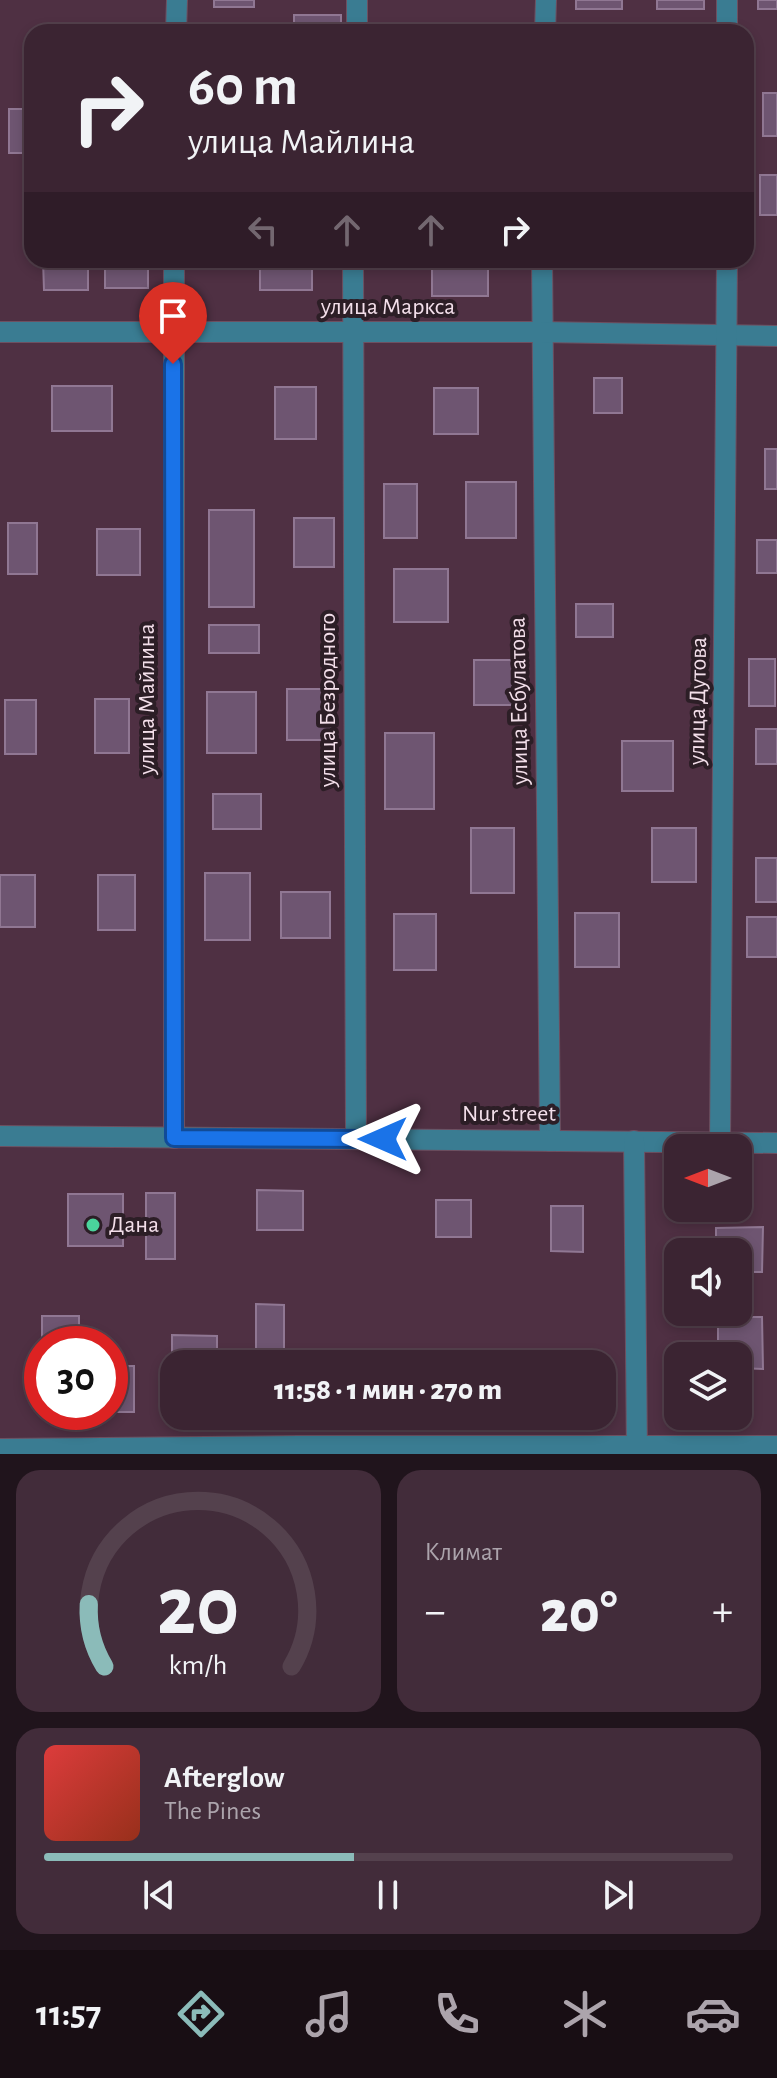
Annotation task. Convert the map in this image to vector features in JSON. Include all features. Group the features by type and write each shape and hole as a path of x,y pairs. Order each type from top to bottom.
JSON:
{"street":[{"path":"176,24 177,0"},
{"path":"357,0 357,24"},
{"path":"545,24 546,0"},
{"path":"727,0 727,24"},
{"name":"улица Майлина","path":"174,268 174,1138"},
{"name":"улица Безродного","path":"353,268 356,1139"},
{"name":"улица Есбулатова","path":"542,268 550,1141"},
{"name":"улица Дутова","path":"720,1134 727,268"},
{"name":"улица Маркса","path":"0,332 541,332 777,336"},
{"name":"Nur street","path":"0,1136 664,1141"},
{"path":"634,1141 637,1450"},
{"name":"Nur street","path":"752,1143 777,1143"},
{"path":"0,1449 637,1450 777,1446"}],"building":[{"path":"214,0 254,0 254,7 214,7"},
{"path":"576,0 622,0 622,9 576,9"},
{"path":"657,0 704,0 704,9 657,9"},
{"path":"758,0 777,0 777,9 758,9"},
{"path":"294,15 341,15 341,24 294,24"},
{"path":"763,93 777,93 777,136 763,136"},
{"path":"9,109 24,109 24,153 9,153"},
{"path":"760,175 777,175 777,215 760,215"},
{"path":"43,268 88,268 88,290 44,290"},
{"path":"105,268 148,268 148,288 105,288"},
{"path":"260,268 312,268 312,290 260,290"},
{"path":"432,268 488,268 488,296 432,296"},
{"path":"594,378 622,378 622,413 594,413"},
{"path":"52,386 112,386 112,431 52,431"},
{"path":"275,387 316,387 316,439 275,439"},
{"path":"434,388 478,388 478,434 434,434"},
{"path":"765,449 777,449 777,489 765,489"},
{"path":"466,482 516,482 516,538 466,538"},
{"path":"384,484 417,484 417,538 384,538"},
{"path":"209,510 254,510 254,607 209,607"},
{"path":"294,518 334,518 334,567 294,567"},
{"path":"8,523 37,523 37,574 8,574"},
{"path":"97,529 140,529 140,575 97,575"},
{"path":"757,540 777,540 777,573 757,573"},
{"path":"394,569 448,569 448,622 394,622"},
{"path":"576,604 613,604 613,637 576,637"},
{"path":"209,625 259,625 259,653 209,653"},
{"path":"749,659 775,659 775,706 749,706"},
{"path":"474,660 514,660 514,705 474,705"},
{"path":"287,689 331,689 331,740 287,740"},
{"path":"207,692 256,692 256,753 207,753"},
{"path":"95,699 129,699 129,753 95,753"},
{"path":"5,700 36,700 36,754 5,754"},
{"path":"756,729 777,729 777,764 756,764"},
{"path":"385,733 434,733 434,809 385,809"},
{"path":"622,741 673,741 673,791 622,791"},
{"path":"213,794 261,794 261,829 213,829"},
{"path":"471,828 514,828 514,893 471,893"},
{"path":"652,828 696,828 696,882 652,882"},
{"path":"756,858 777,858 777,902 756,902"},
{"path":"205,873 250,873 250,940 205,940"},
{"path":"0,875 35,875 35,927 0,927"},
{"path":"98,875 135,875 135,930 98,930"},
{"path":"281,892 330,892 330,938 281,938"},
{"path":"575,913 619,913 619,967 575,967"},
{"path":"394,914 436,914 436,970 394,970"},
{"path":"747,917 777,917 777,957 747,957"},
{"path":"257,1190 303,1191 303,1230 257,1230"},
{"path":"146,1193 175,1193 175,1259 146,1259"},
{"path":"68,1194 123,1194 123,1246 68,1246"},
{"path":"436,1200 471,1200 471,1237 436,1237"},
{"path":"551,1206 583,1206 583,1252 551,1251"},
{"path":"763,1227 762,1272 752,1272 752,1238 716,1238 716,1228"},
{"path":"256,1304 284,1305 284,1350 256,1350"},
{"path":"42,1316 79,1316 79,1326 42,1326"},
{"path":"752,1317 762,1317 763,1369 752,1369 752,1342 718,1342 718,1326 752,1326"},
{"path":"172,1335 217,1336 217,1350 172,1350"},
{"path":"128,1366 134,1366 134,1412 128,1412"}],"place":[{"name":"Дана","path":"93,1225"}],"route":[{"path":"173,364 174,1138 383,1139"}]}
